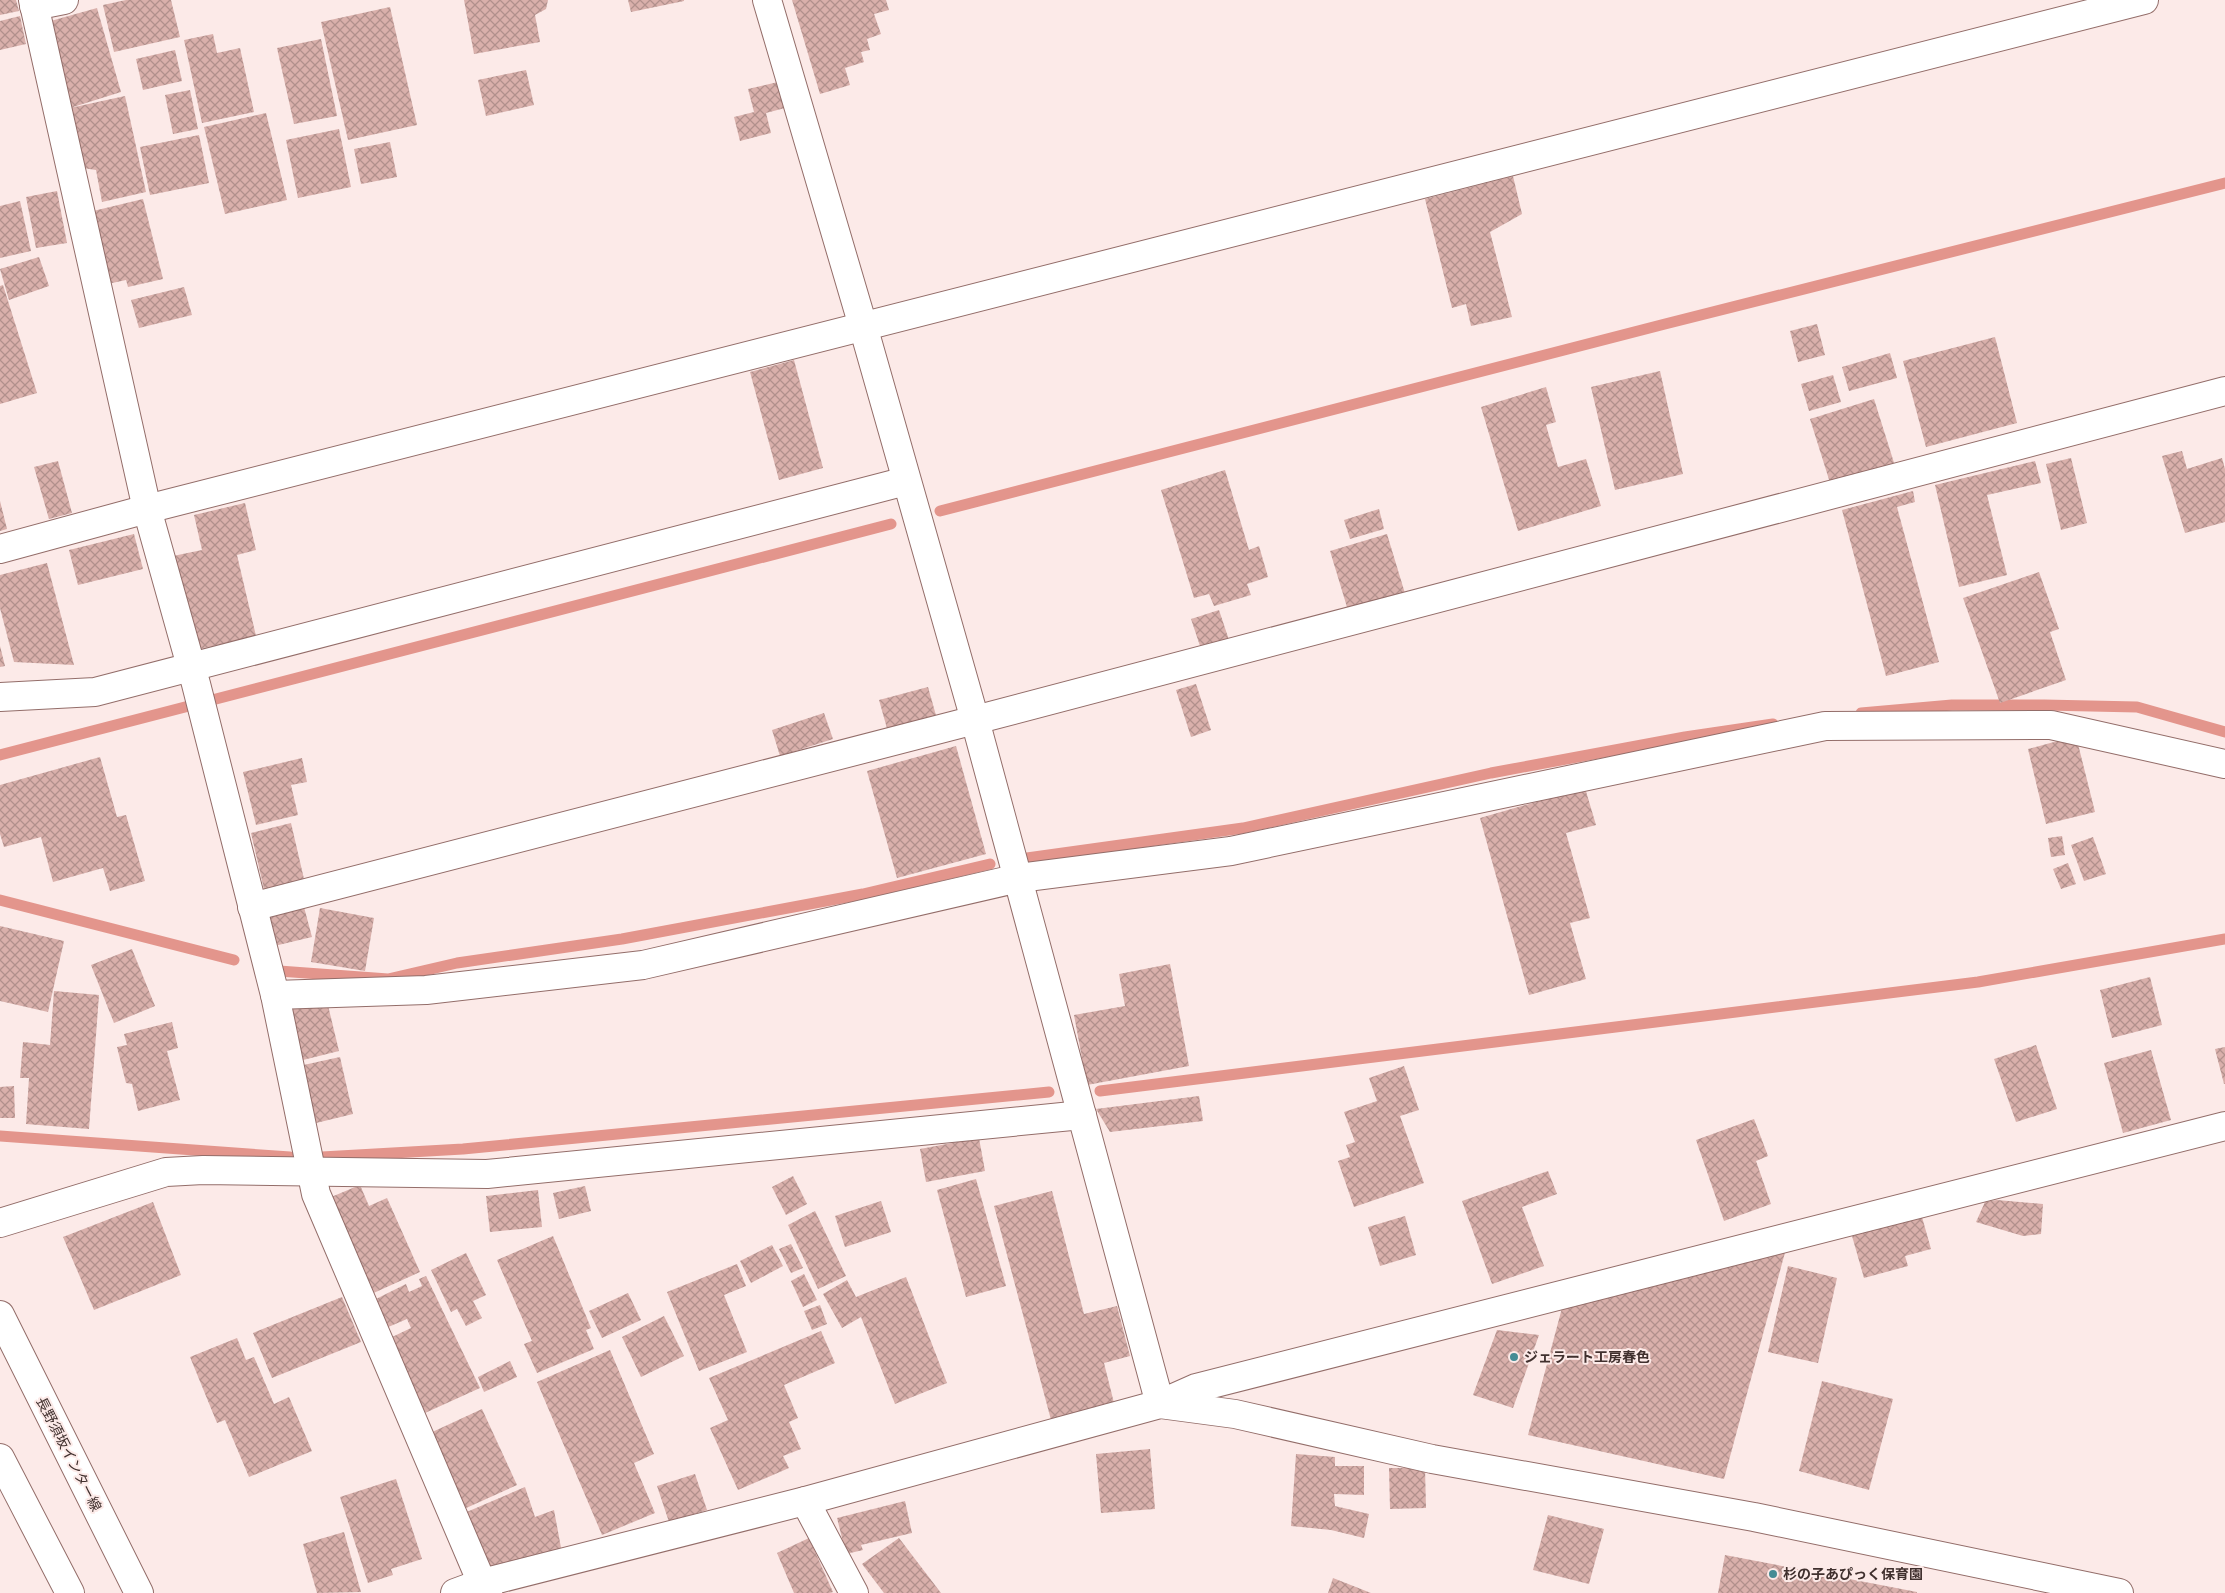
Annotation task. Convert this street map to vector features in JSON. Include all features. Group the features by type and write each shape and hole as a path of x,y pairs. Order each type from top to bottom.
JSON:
{"street":[{"path":"64,0 33,3 147,509 194,675 276,995 316,1194 485,1588"},
{"path":"767,0 863,326 975,720 1160,1404"},
{"path":"0,549 147,509 2144,0"},
{"path":"252,906 975,720 2225,391"},
{"path":"0,696 95,692 194,675 906,481"},
{"path":"276,995 426,990 643,965 1019,878 1231,851 1825,726 2052,725 2225,764"},
{"path":"0,1223 166,1172 203,1170 487,1174 1082,1115"},
{"path":"455,1593 485,1588 1160,1404 1196,1388 2225,1126"},
{"name":"長野須坂インター線","path":"0,1315 139,1593"},
{"path":"1160,1404 1235,1414 1432,1460 1754,1517 2119,1593"},
{"path":"0,1458 70,1593"},
{"path":"805,1501 854,1593"}],"building":[{"path":"0,0 16,0 19,11 0,15"},
{"path":"126,0 171,0 180,37 114,52 103,5"},
{"path":"464,0 548,0 546,9 535,15 540,42 474,54"},
{"path":"628,0 684,0 684,1 631,12"},
{"path":"792,0 886,0 889,10 874,14 881,34 867,39 870,50 861,52 864,62 845,68 850,85 820,94"},
{"path":"390,7 417,125 348,140 321,22"},
{"path":"97,8 121,92 70,108 125,96 146,192 102,202 96,170 76,167 40,24"},
{"path":"20,16 26,44 0,50 0,21"},
{"path":"213,34 217,53 240,48 254,112 202,123 184,40"},
{"path":"321,39 337,116 294,124 277,48"},
{"path":"175,50 182,81 143,90 136,59"},
{"path":"526,70 534,105 486,116 478,80"},
{"path":"778,82 785,108 766,113 771,133 740,141 734,117 754,112 748,89"},
{"path":"190,90 198,129 173,134 165,95"},
{"path":"266,113 287,200 225,214 204,127"},
{"path":"339,129 351,187 298,198 286,140"},
{"path":"199,135 209,183 150,195 140,147"},
{"path":"390,142 397,177 361,184 354,149"},
{"path":"1513,176 1522,214 1490,232 1512,317 1471,326 1466,304 1452,308 1425,199"},
{"path":"57,191 67,243 36,248 26,197"},
{"path":"143,199 163,279 128,287 126,280 103,285 85,213"},
{"path":"20,201 31,251 0,258 0,206"},
{"path":"39,257 49,286 9,300 0,269"},
{"path":"3,285 37,393 0,404 0,286"},
{"path":"184,287 192,315 139,328 131,300"},
{"path":"1817,324 1825,355 1798,362 1790,331"},
{"path":"1995,337 2017,423 1926,447 1903,361"},
{"path":"1890,353 1897,378 1849,391 1842,367"},
{"path":"794,360 823,468 779,480 750,372"},
{"path":"1660,371 1683,474 1615,490 1591,387"},
{"path":"1833,375 1841,402 1809,411 1801,384"},
{"path":"1546,387 1556,422 1546,425 1558,467 1586,459 1601,506 1518,531 1481,407"},
{"path":"1874,399 1895,466 1831,486 1810,419"},
{"path":"2182,451 2187,469 2222,458 2225,469 2225,522 2185,533 2162,456"},
{"path":"2071,458 2087,523 2061,530 2046,464"},
{"path":"58,461 72,513 49,519 34,467"},
{"path":"2035,461 2041,483 1987,495 2007,575 1959,587 1935,485"},
{"path":"1225,470 1249,550 1259,546 1268,577 1247,584 1251,595 1214,606 1209,594 1194,598 1161,490"},
{"path":"1913,491 1915,502 1897,507 1939,662 1886,676 1842,510"},
{"path":"0,501 7,529 0,531"},
{"path":"245,503 256,550 237,555 256,636 195,650 173,556 202,550 194,515"},
{"path":"1379,509 1384,529 1350,539 1344,520"},
{"path":"134,534 143,569 78,585 69,550"},
{"path":"1387,534 1407,600 1350,617 1330,551"},
{"path":"47,563 74,665 14,662 0,608 0,575"},
{"path":"2039,572 2059,629 2050,632 2066,680 2000,703 1963,598"},
{"path":"1219,610 1229,640 1201,649 1191,619"},
{"path":"0,646 5,666 0,667"},
{"path":"1196,684 1211,730 1191,737 1176,690"},
{"path":"928,687 937,719 888,732 879,700"},
{"path":"824,713 833,739 780,756 772,730"},
{"path":"2076,736 2095,812 2046,824 2028,749"},
{"path":"956,746 986,854 897,878 867,771"},
{"path":"100,757 117,817 126,815 145,881 110,891 103,868 53,882 41,837 4,847 0,834 0,785"},
{"path":"302,758 307,782 291,785 298,815 256,825 243,772"},
{"path":"1585,788 1596,825 1566,833 1590,918 1570,923 1586,979 1529,995 1480,818"},
{"path":"291,823 304,879 264,889 251,833"},
{"path":"2062,836 2065,855 2051,857 2048,838"},
{"path":"2093,837 2106,874 2084,881 2071,845"},
{"path":"2068,863 2076,884 2061,889 2053,869"},
{"path":"304,907 312,937 270,947 263,917"},
{"path":"320,908 374,918 365,971 311,962"},
{"path":"0,926 64,941 48,1012 0,1001"},
{"path":"132,949 155,1006 114,1023 91,965"},
{"path":"1170,964 1189,1066 1087,1085 1074,1015 1125,1006 1119,974"},
{"path":"2150,977 2162,1025 2112,1038 2100,990"},
{"path":"54,991 99,995 89,1129 26,1124 29,1078 20,1078 23,1042 50,1045"},
{"path":"326,997 339,1051 303,1060 290,1006"},
{"path":"172,1022 178,1048 167,1051 180,1100 138,1111 132,1084 126,1083 117,1047 127,1045 124,1034"},
{"path":"2036,1045 2057,1109 2016,1122 1994,1059"},
{"path":"2225,1047 2225,1084 2224,1084 2215,1049"},
{"path":"2151,1050 2171,1120 2123,1133 2104,1063"},
{"path":"340,1057 353,1114 312,1124 299,1066"},
{"path":"1404,1066 1419,1110 1400,1116 1424,1183 1354,1207 1338,1161 1350,1157 1346,1145 1355,1142 1344,1112 1377,1101 1369,1078"},
{"path":"14,1086 15,1118 0,1118 0,1087"},
{"path":"1199,1096 1203,1121 1110,1132 1096,1109"},
{"path":"1754,1119 1768,1156 1756,1161 1771,1204 1724,1221 1696,1140"},
{"path":"979,1138 985,1171 926,1182 920,1149"},
{"path":"1548,1171 1557,1194 1522,1207 1544,1266 1492,1284 1462,1201"},
{"path":"793,1176 807,1204 786,1215 772,1187"},
{"path":"976,1179 1006,1286 966,1297 937,1190"},
{"path":"360,1185 369,1206 387,1198 420,1272 367,1296 324,1200"},
{"path":"585,1186 591,1211 559,1219 553,1193"},
{"path":"538,1190 542,1227 490,1232 486,1196"},
{"path":"1052,1191 1084,1314 1117,1306 1130,1356 1104,1363 1114,1403 1051,1420 994,1206"},
{"path":"1997,1200 2043,1204 2041,1234 2023,1236 1976,1222 1985,1202"},
{"path":"881,1201 891,1232 845,1247 835,1216"},
{"path":"153,1202 181,1275 94,1310 63,1237"},
{"path":"815,1211 846,1276 818,1289 788,1225"},
{"path":"1405,1216 1416,1255 1380,1266 1368,1227"},
{"path":"1922,1217 1931,1249 1905,1256 1908,1266 1864,1278 1852,1236"},
{"path":"553,1236 591,1328 586,1330 594,1349 537,1373 524,1344 532,1341 497,1260"},
{"path":"791,1244 803,1268 791,1273 779,1249"},
{"path":"772,1245 783,1266 751,1283 740,1261"},
{"path":"1787,1245 1724,1479 1528,1435 1562,1308"},
{"path":"466,1253 486,1295 473,1301 482,1318 466,1326 457,1309 451,1312 431,1270"},
{"path":"737,1264 746,1286 724,1295 747,1352 699,1371 667,1292"},
{"path":"1788,1266 1837,1278 1818,1363 1768,1352"},
{"path":"804,1274 817,1300 803,1307 791,1281"},
{"path":"426,1276 480,1388 425,1413 390,1338 411,1328 407,1319 386,1328 374,1300 406,1284 409,1292 422,1286 419,1279"},
{"path":"906,1277 947,1383 895,1404 861,1317 842,1328 823,1294 847,1280 856,1297"},
{"path":"628,1293 641,1320 602,1338 589,1311"},
{"path":"342,1297 361,1342 272,1378 253,1333"},
{"path":"820,1305 827,1324 812,1330 804,1311"},
{"path":"664,1316 684,1356 641,1377 622,1337"},
{"path":"1497,1330 1539,1335 1513,1408 1473,1395"},
{"path":"821,1331 835,1363 784,1385 798,1418 789,1422 801,1449 783,1456 789,1468 738,1490 710,1428 728,1420 709,1378"},
{"path":"237,1338 246,1360 254,1357 274,1404 289,1397 312,1451 249,1477 225,1420 217,1423 190,1357"},
{"path":"610,1350 654,1454 634,1463 655,1513 602,1535 537,1382"},
{"path":"510,1361 517,1377 484,1392 478,1377"},
{"path":"1822,1381 1893,1399 1869,1490 1799,1471"},
{"path":"482,1409 517,1485 464,1509 428,1434"},
{"path":"1150,1449 1155,1509 1101,1513 1096,1454"},
{"path":"1296,1454 1335,1457 1335,1466 1364,1466 1364,1495 1334,1494 1335,1506 1369,1514 1364,1538 1331,1530 1291,1526"},
{"path":"1389,1468 1425,1468 1426,1508 1390,1509"},
{"path":"695,1474 707,1510 669,1522 657,1486"},
{"path":"396,1479 422,1559 391,1569 393,1575 368,1583 340,1497"},
{"path":"525,1487 535,1517 554,1510 562,1553 491,1575 462,1514"},
{"path":"905,1501 912,1533 861,1545 863,1550 846,1554 837,1518"},
{"path":"1548,1515 1604,1529 1589,1584 1533,1570"},
{"path":"344,1532 361,1592 317,1593 303,1544"},
{"path":"809,1538 833,1592 794,1593 777,1553"},
{"path":"899,1538 941,1593 884,1593 862,1564"},
{"name":"杉の子あぴっく保育園","path":"1725,1555 1917,1592 1917,1593 1718,1593"},
{"path":"1333,1578 1371,1593 1328,1593"}],"waterway":[{"path":"940,511 1665,324 2225,183"},
{"path":"0,755 891,524"},
{"path":"1861,713 1952,705 2137,707 2225,732"},
{"path":"1027,858 1243,828 1491,773 1685,737 1773,724"},
{"path":"279,971 388,979 457,963 622,939 863,894 990,864"},
{"path":"0,900 234,960"},
{"path":"1100,1091 1978,982 2225,939"},
{"path":"322,1157 463,1149 1049,1092"},
{"path":"0,1136 290,1157"}],"place":[{"name":"ジェラート工房春色","path":"1514,1357"},
{"name":"杉の子あぴっく保育園","path":"1773,1574"}]}
